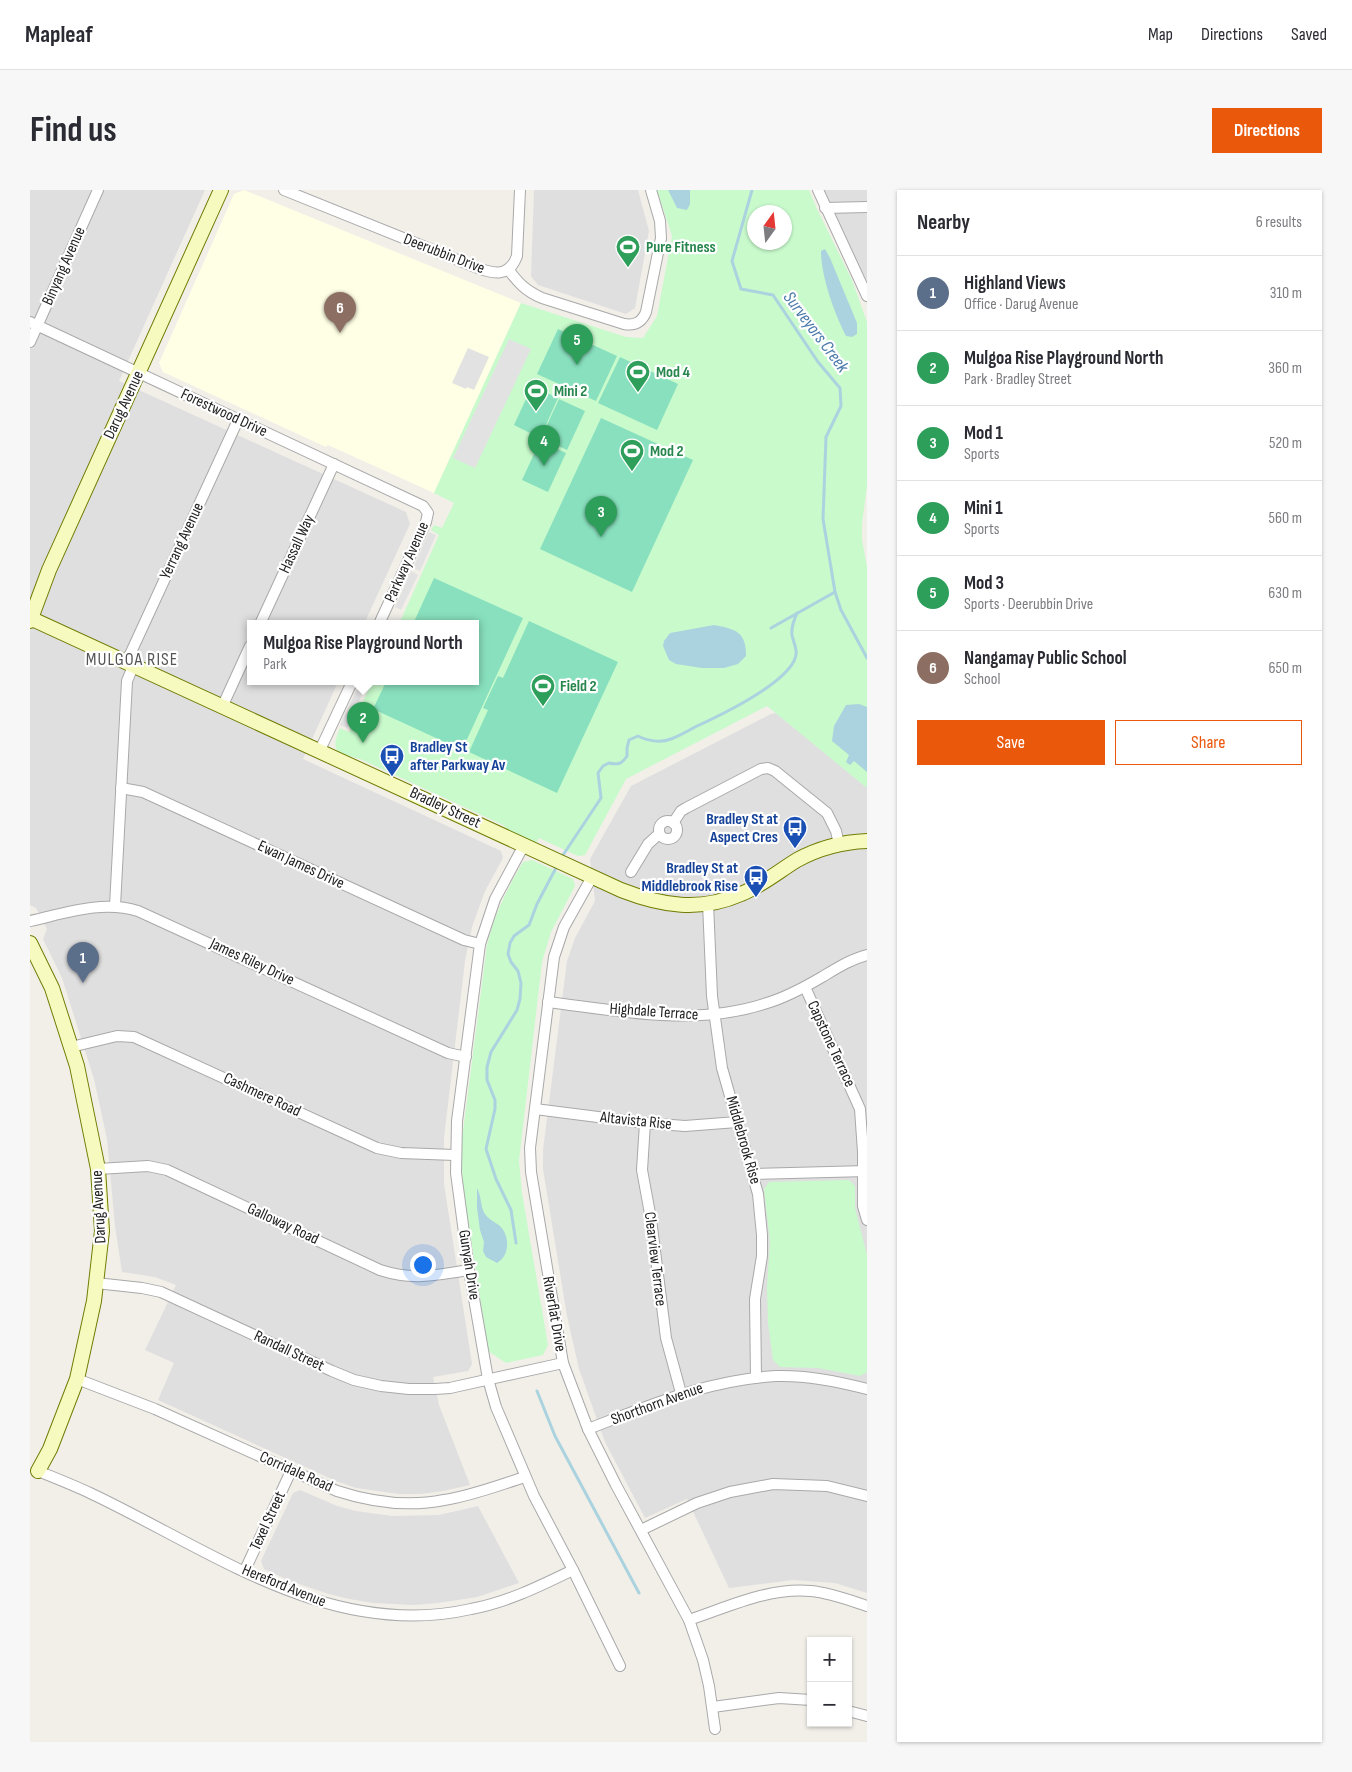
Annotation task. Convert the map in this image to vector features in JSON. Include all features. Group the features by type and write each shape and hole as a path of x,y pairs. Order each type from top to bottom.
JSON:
{"street":[{"name":"Binyang Avenue","path":"30,342 34,324 98,190"},
{"name":"Darug Avenue","path":"30,619 49,570 221,190"},
{"name":"Deerubbin Drive","path":"284,190 487,272 496,273 508,269 522,286 533,294 631,325 640,322 646,312 661,238 660,221 651,190"},
{"path":"508,269 516,260 518,250 520,190"},
{"path":"818,190 867,296"},
{"path":"825,208 867,207"},
{"name":"Forestwood Drive","path":"34,324 418,503"},
{"name":"Yerrang Avenue","path":"115,906 127,681 130,663 238,420"},
{"name":"Hassall Way","path":"262,620 334,464"},
{"name":"Parkway Avenue","path":"380,620 428,517 425,508 418,503"},
{"name":"Bradley Street","path":"30,619 223,705 592,877 653,902 670,904 708,903 742,894 806,856 839,844 867,842"},
{"path":"223,705 247,653"},
{"path":"320,750 351,685"},
{"path":"632,872 648,844 659,834 659,828 662,824 667,821 673,823 680,811 761,769 768,768 775,771 827,813 836,831 839,844"},
{"name":"Ewan James Drive","path":"121,788 143,792 464,940 480,944"},
{"name":"Gunyah Drive","path":"524,846 495,899 480,944 457,1120 456,1173 469,1270 488,1379 496,1407 525,1477 620,1666"},
{"name":"Riverflat Drive","path":"592,877 570,913 554,957 530,1148 531,1172 563,1363 588,1429 689,1620 703,1660 713,1707 715,1729"},
{"name":"Middlebrook Rise","path":"708,903 714,1016 722,1068 758,1194 763,1245 755,1299 756,1378"},
{"name":"James Riley Drive","path":"30,920 90,907 115,906 131,908 448,1053 466,1057"},
{"name":"Darug Avenue","path":"30,944 52,988 81,1081 98,1169 102,1231 96,1283 77,1379 50,1449 38,1471"},
{"name":"Highdale Terrace","path":"548,1002 668,1016 714,1016 768,1003 805,987 850,961 867,955"},
{"name":"Capstone Terrace","path":"805,987 860,1109 865,1171 863,1206 867,1220"},
{"name":"Cashmere Road","path":"71,1047 117,1036 134,1036 378,1148 401,1153 455,1155"},
{"name":"Altavista Rise","path":"535,1109 645,1123 685,1126 737,1122"},
{"name":"Clearview Terrace","path":"645,1123 642,1170 651,1219 662,1316 681,1393"},
{"name":"Galloway Road","path":"98,1169 148,1166 167,1170 380,1270 401,1276 422,1277 469,1270"},
{"path":"753,1174 865,1171"},
{"name":"Randall Street","path":"96,1283 161,1292 332,1372 367,1383 396,1388 435,1389 450,1388 488,1379"},
{"path":"488,1379 563,1363"},
{"name":"Shorthorn Avenue","path":"588,1429 681,1393 708,1385 756,1378 777,1376 802,1377 867,1389"},
{"name":"Corridale Road","path":"77,1379 155,1409 351,1496 406,1503 446,1500 525,1477"},
{"name":"Hereford Avenue","path":"38,1471 90,1493 200,1551 245,1570 287,1591 328,1604 380,1614 446,1614 492,1604 532,1590 573,1570"},
{"name":"Texel Street","path":"245,1570 292,1471"},
{"path":"641,1530 696,1504 730,1492 773,1484 827,1486 867,1496"},
{"path":"689,1620 774,1592 812,1591 832,1594 867,1606"},
{"path":"713,1707 779,1698 807,1700"},
{"path":"852,1712 867,1716"}],"shaded area":[{"path":"30,190 205,190 119,381 406,512 410,524 366,620 247,620 247,685 337,685 303,759 501,851 503,858 485,891 472,927 465,961 444,1138 444,1184 472,1364 468,1371 433,1377 439,1405 470,1485 421,1494 399,1494 356,1488 336,1481 158,1400 174,1363 145,1350 176,1285 155,1277 122,1272 115,1226 107,1139 94,1079 62,978 43,939 47,929 36,908 30,905"},
{"path":"244,190 521,303 434,493 328,445 326,447 163,372 159,363 234,194"},
{"path":"534,190 638,190 649,231 635,308 626,314 538,285 531,276"},
{"path":"816,190 867,190 867,304 821,205"},
{"path":"509,339 531,349 475,468 453,458"},
{"path":"468,348 489,357 474,390 452,383"},
{"path":"429,532 436,535 420,571 413,568"},
{"path":"411,571 418,575 401,610 395,607"},
{"path":"357,689 363,692 347,728 340,725"},
{"path":"776,713 867,787 867,1593 835,1583 793,1580 729,1588 687,1499 645,1518 605,1442 579,1369 567,1316 543,1169 543,1150 567,961 575,938 595,901 590,859 631,786"},
{"path":"300,1490 337,1506 356,1511 392,1516 439,1515 478,1506 519,1583 477,1597 414,1605 373,1603 349,1599 293,1582 264,1569 261,1561 293,1493"}],"green space":[{"path":"657,190 809,190 852,280 867,322 867,486 862,540 867,567 867,788 767,706 626,779 585,855 578,856 539,838 536,843 509,831 503,825 360,759 341,753 338,751 335,743 340,728 349,732 371,685 479,685 479,620 401,620 439,535 431,530 434,525 442,528 454,503 434,493 521,303 626,337 643,338 657,316 672,236"},
{"path":"558,329 617,356 596,401 537,374"},
{"name":"Mod 4","path":"620,357 678,384 657,430 598,403"},
{"name":"Mini 2","path":"532,386 558,398 540,438 514,425"},
{"path":"559,399 585,411 567,450 541,438"},
{"path":"601,418 693,460 632,592 540,549"},
{"path":"540,441 566,453 548,492 522,480"},
{"path":"434,578 523,618 462,750 373,709 385,685 479,685 479,620 415,620"},
{"name":"Field 2","path":"529,621 618,662 557,793 469,752 488,710 483,708 498,676 503,678"},
{"path":"532,860 573,879 575,886 551,932 542,962 519,1161 522,1193 548,1345 543,1355 506,1363 488,1351 463,1186 461,1147 487,945 497,913 512,882 523,862"},
{"path":"849,1180 855,1186 855,1208 867,1255 867,1372 860,1376 818,1368 780,1367 773,1360 768,1323 767,1287 770,1242 764,1189 769,1182"}],"water":[{"path":"668,190 690,190 690,204 687,210 677,208"},
{"path":"825,249 857,323 857,334 852,337 846,336 829,294 823,272 821,251"},
{"path":"714,625 734,630 742,637 746,648 746,656 738,664 724,668 702,668 676,664 669,660 663,646 670,633"},
{"path":"859,704 867,707 867,772 854,761 850,765 846,762 849,755 832,741 834,726 846,705"},
{"path":"477,1188 485,1214 500,1226 506,1235 506,1251 497,1263 486,1257 483,1251 484,1242 477,1208"}],"waterway":[{"name":"Surveyors Creek","path":"752,190 732,261 741,289 773,295 818,362 840,388 841,406 826,437 823,519 835,592 841,610 867,658"},
{"path":"771,628 835,592"},
{"path":"561,858 601,798 598,773 603,766 623,761 627,756 629,740 638,736 659,741 674,738 749,699 777,680 794,661 796,651 792,632 797,613"},
{"path":"516,1243 511,1210 496,1179 486,1149 495,1109 495,1100 487,1080 487,1067 491,1052 517,1010 520,999 521,983 518,971 508,954 510,943 514,936 529,925 537,904 558,864"},
{"path":"537,1391 555,1436 639,1593"}],"place":[{"name":"Pure Fitness","path":"628,268"},
{"name":"Nangamay Public School","path":"340,333"},
{"name":"Mod 3","path":"577,365"},
{"name":"Mod 4","path":"638,393"},
{"name":"Mini 2","path":"536,412"},
{"name":"Mini 1","path":"544,466"},
{"name":"Mod 2","path":"632,472"},
{"name":"Mod 1","path":"601,537"},
{"name":"Field 2","path":"543,707"},
{"name":"Mulgoa Rise Playground North","path":"363,743"},
{"name":"Bradley St after Parkway Av","path":"392,777"},
{"name":"Bradley St at Aspect Cres","path":"795,849"},
{"name":"Bradley St at Middlebrook Rise","path":"756,898"},
{"name":"Highland Views","path":"83,983"}],"district":[{"name":"MULGOA RISE","path":"132,659"}]}
